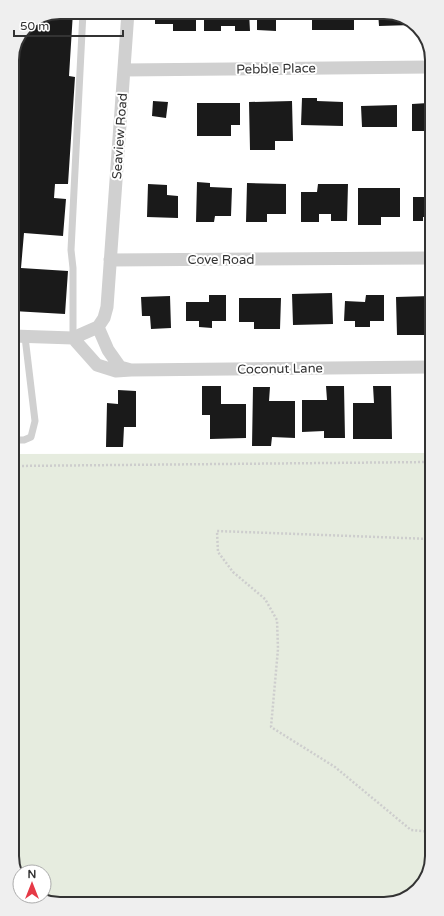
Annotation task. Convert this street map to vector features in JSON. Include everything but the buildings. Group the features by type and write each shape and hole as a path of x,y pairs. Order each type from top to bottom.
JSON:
{"street":[{"name":"Seaview Road","path":"110,260 128,19"},
{"name":"Pebble Place","path":"124,70 425,67"},
{"name":"Cove Road","path":"110,260 425,258"},
{"path":"19,337 73,338 98,327 104,318 107,307 110,260"},
{"path":"98,327 108,350 120,367 131,370"},
{"name":"Coconut Lane","path":"73,338 97,365 116,371 425,367"}],"lane":[{"path":"73,338 73,268 71,250 83,19"},
{"path":"19,337 35,421 31,437 24,440 19,440"}],"path":[{"path":"19,466 425,462"},
{"path":"425,539 217,531 218,552 233,572 265,599 277,620 278,650 271,727 336,767 411,830 425,831"}],"shaded area":[{"path":"425,453 425,856 421,874 411,887 400,894 384,897 57,897 52,896 52,864 20,864 19,454"}]}
